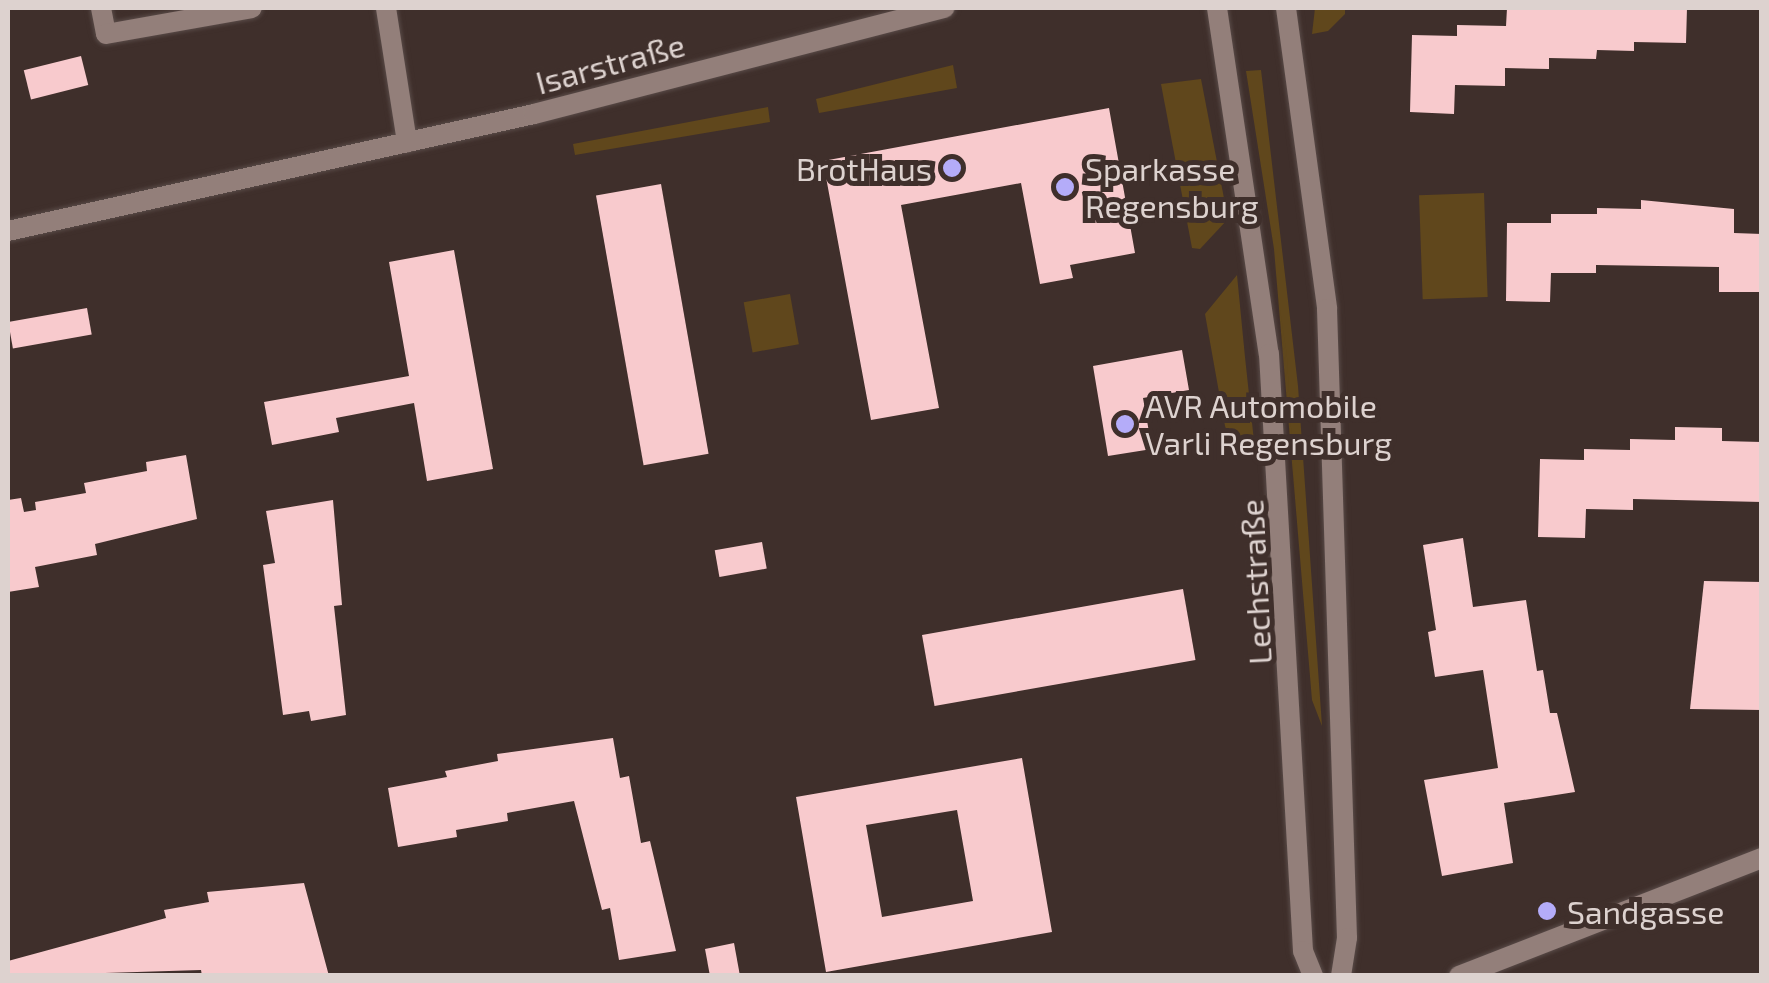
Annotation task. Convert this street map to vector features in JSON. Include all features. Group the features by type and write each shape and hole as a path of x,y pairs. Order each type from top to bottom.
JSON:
{"street":[{"path":"101,8 106,34 252,8"},
{"path":"386,8 407,142"},
{"name":"Isarstraße","path":"8,231 407,142 944,8"},
{"name":"Lechstraße","path":"1217,8 1270,354 1303,951 1313,976"},
{"path":"1286,8 1327,309 1347,920 1341,976"},
{"path":"1458,976 1762,858"}],"shaded area":[{"path":"1315,8 1345,8 1345,14 1328,31 1312,34"},
{"path":"953,65 957,88 819,113 816,99"},
{"path":"1261,70 1298,386 1322,726 1312,700 1274,249 1246,71"},
{"path":"1201,79 1228,219 1200,249 1192,248 1161,84"},
{"path":"768,107 770,122 575,155 573,144"},
{"path":"1484,193 1488,297 1423,299 1419,195"},
{"path":"1237,275 1256,460 1231,442 1225,426 1205,314"},
{"path":"790,294 799,344 753,352 744,302"}],"building":[{"path":"1507,8 1687,8 1686,43 1634,42 1634,51 1597,50 1596,59 1549,58 1549,69 1505,68 1505,86 1455,85 1454,114 1410,112 1412,35 1457,36 1457,25 1506,26"},
{"path":"81,56 88,85 31,99 24,70"},
{"path":"1109,108 1135,253 1070,265 1073,278 1040,284 1021,183 901,205 939,408 871,420 823,161"},
{"path":"661,184 709,454 644,465 596,195"},
{"path":"1641,200 1734,209 1734,233 1762,234 1762,292 1719,292 1719,267 1596,265 1596,273 1551,273 1550,302 1506,301 1507,223 1551,223 1551,214 1597,214 1597,208 1641,209"},
{"path":"454,250 493,469 427,481 414,403 336,418 339,432 272,445 264,402 409,376 389,262"},
{"path":"87,308 92,335 13,348 8,322"},
{"name":"AVR Automobile Varli Regensburg","path":"1182,350 1189,390 1143,398 1152,449 1108,456 1093,366"},
{"path":"1675,427 1722,428 1722,441 1762,442 1762,502 1633,499 1633,510 1586,509 1585,538 1538,537 1540,459 1584,460 1584,449 1630,450 1630,439 1675,440"},
{"path":"186,455 197,519 95,544 97,555 35,567 39,587 8,592 8,500 21,498 24,512 36,510 35,502 86,493 84,483 147,471 146,462"},
{"path":"333,500 342,605 334,606 346,715 311,721 309,711 283,715 263,565 275,563 266,511"},
{"path":"1463,538 1473,607 1526,600 1537,671 1543,670 1550,713 1557,713 1575,792 1504,803 1513,863 1442,876 1424,780 1498,768 1483,670 1435,677 1428,632 1436,630 1423,545"},
{"path":"762,542 767,569 719,577 715,550"},
{"path":"1704,581 1762,582 1762,710 1690,709"},
{"path":"1183,589 1196,660 935,706 922,635"},
{"path":"613,738 620,778 629,776 641,843 650,841 676,951 619,960 610,908 602,910 574,801 507,813 508,821 456,830 457,837 398,847 388,788 447,777 445,771 498,761 497,754"},
{"path":"1022,758 1052,932 826,972 796,797","holes":["957,810 973,901 882,917 866,825"]},
{"path":"304,883 329,976 202,976 201,970 9,976 8,961 166,918 164,910 209,902 207,892"},
{"path":"734,943 740,976 710,976 705,949"}],"place":[{"name":"BrotHaus","path":"952,168"},
{"name":"Sparkasse Regensburg","path":"1065,187"},
{"name":"AVR Automobile Varli Regensburg","path":"1125,424"},
{"name":"Sandgasse","path":"1547,911"}]}
